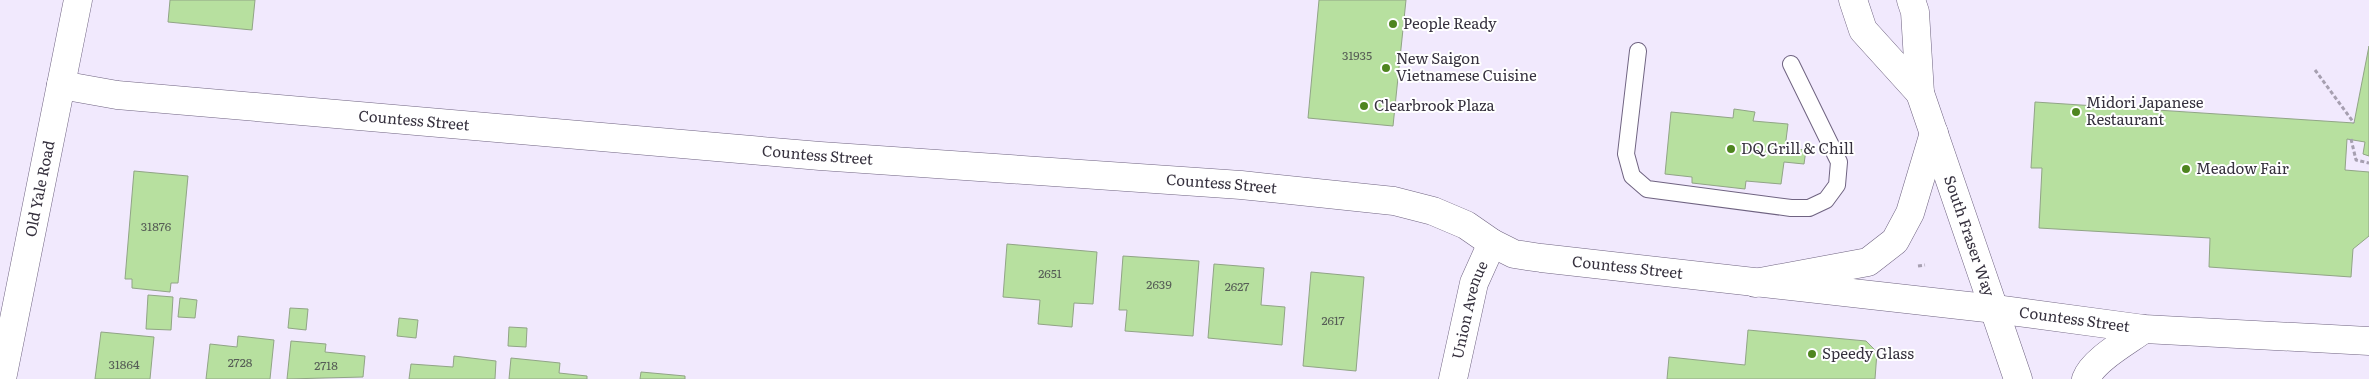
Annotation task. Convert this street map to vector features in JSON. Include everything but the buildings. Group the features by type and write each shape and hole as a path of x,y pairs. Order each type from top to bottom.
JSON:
{"street":[{"name":"Old Yale Road","path":"2,379 78,0"},
{"name":"South Fraser Way","path":"1853,0 1864,30 1920,93"},
{"name":"South Fraser Way","path":"1911,0 1915,12 1920,93 2018,379"},
{"name":"Countess Street","path":"61,85 117,94 820,156 1241,184 1394,201 1433,211 1466,224 1492,243 1514,254 1541,258 1995,309 2144,329 2369,341"},
{"path":"1755,283 1868,262 1894,241 1910,212 1934,133"},
{"name":"Union Avenue","path":"1453,379 1474,284 1492,243"},
{"path":"2086,379 2088,373 2112,352 2144,329"}],"lane":[{"path":"1638,51 1626,154 1632,176 1647,188 1791,208 1809,208 1826,200 1837,185 1838,162 1791,64"}],"path":[{"path":"2315,70 2354,123"},
{"path":"2351,140 2356,160 2369,163"},
{"path":"1918,266 1926,265"}],"place":[{"name":"People Ready","path":"1393,24"},
{"name":"New Saigon Vietnamese Cuisine","path":"1386,68"},
{"name":"Clearbrook Plaza","path":"1364,106"},
{"name":"Midori Japanese Restaurant","path":"2076,112"},
{"name":"DQ Grill & Chill","path":"1731,149"},
{"name":"Meadow Fair","path":"2186,169"},
{"name":"Speedy Glass","path":"1812,354"}]}
